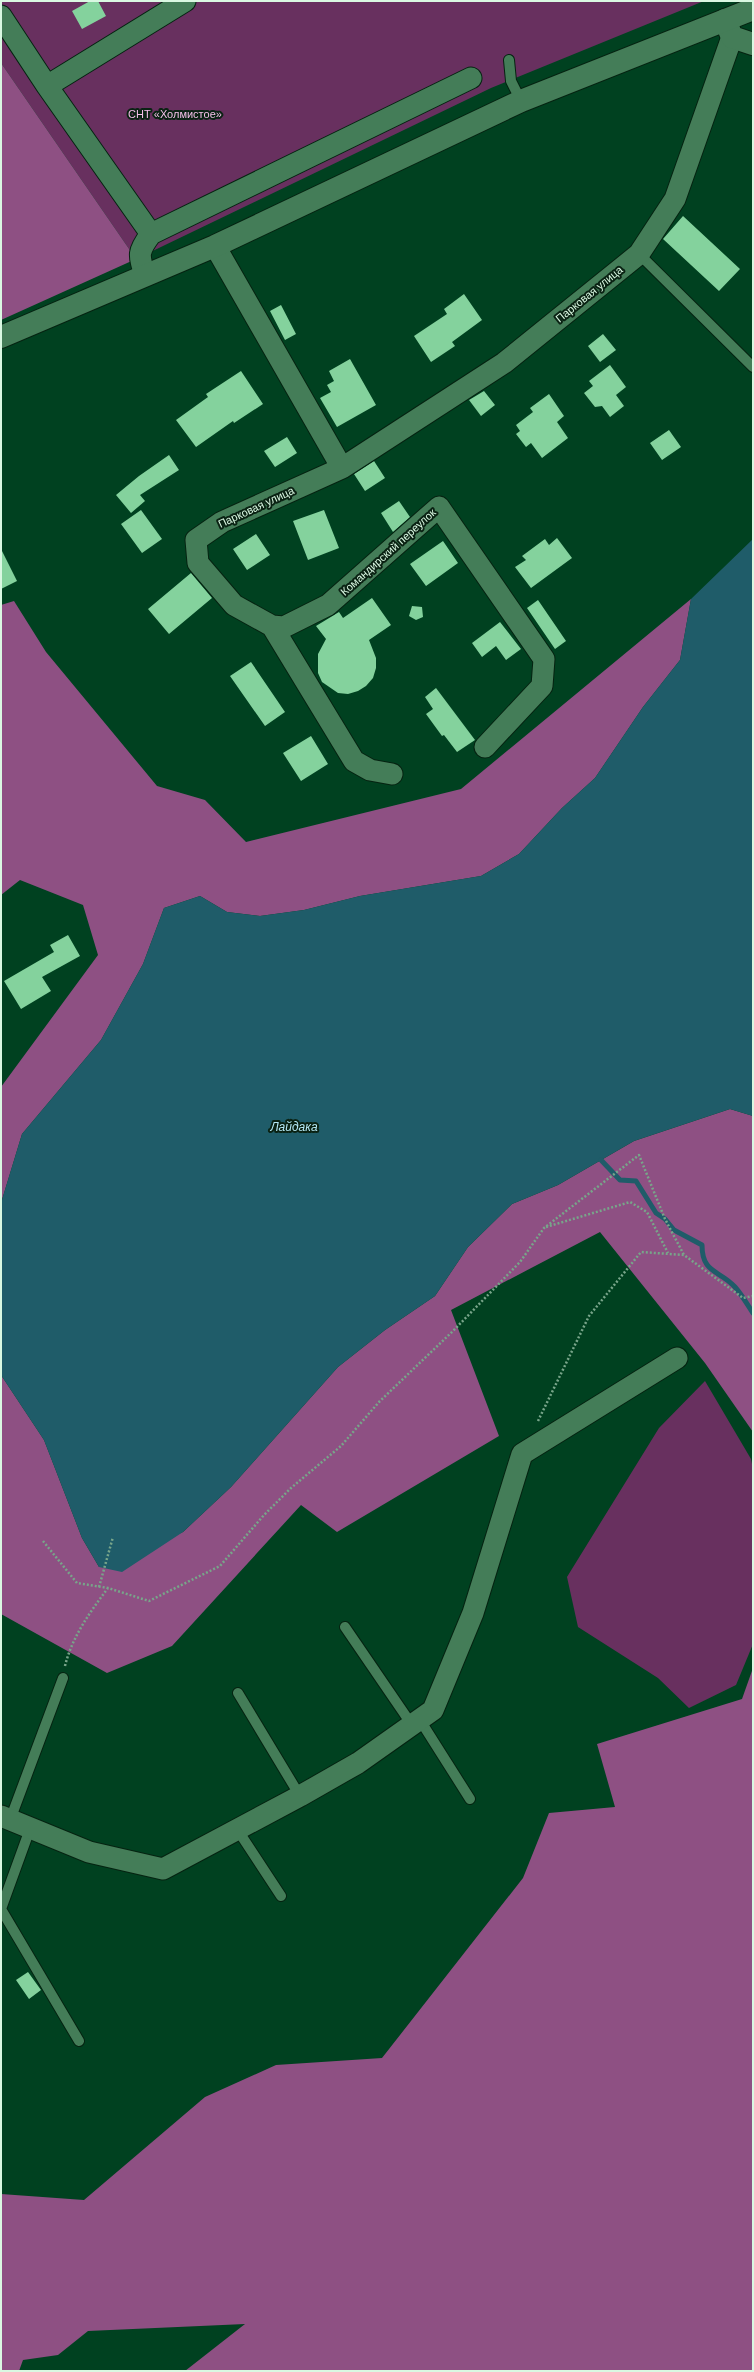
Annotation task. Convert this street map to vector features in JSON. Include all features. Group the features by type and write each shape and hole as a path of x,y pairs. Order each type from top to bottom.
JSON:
{"main road":[{"path":"1,337 214,246 521,102 728,28 753,9"},
{"path":"728,28 753,44"}],"street":[{"path":"46,86 185,1"},
{"path":"1,16 46,86 151,234"},
{"name":"Парковая улица","path":"272,626 234,604 198,563 196,540 222,522 342,468 504,362 639,254 675,199 728,28"},
{"path":"146,275 140,260 140,249 151,234 471,78"},
{"path":"214,246 342,468"},
{"name":"Командирский переулок","path":"272,626 284,627 328,606 439,507 544,659 542,686 485,747"},
{"path":"272,626 354,761 370,770 392,774"},
{"path":"6,1818 89,1852 163,1869 300,1796 358,1763 433,1710 473,1614 522,1454 677,1358"}],"lane":[{"path":"509,60 511,81 521,102"},
{"path":"639,254 753,367"},
{"path":"345,1627 416,1722 470,1799"},
{"path":"6,1818 63,1678"},
{"path":"238,1692 300,1796"},
{"path":"30,1829 1,1909 79,2041"},
{"path":"237,1829 281,1896"}],"path":[{"path":"43,1541 77,1583 108,1588 149,1601 220,1566 264,1515 291,1488 341,1446 379,1402 453,1331 520,1262 544,1228 639,1154 665,1219 684,1255 743,1298 753,1296"},
{"path":"544,1228 630,1202 647,1212 668,1254"},
{"path":"536,1426 589,1316 641,1252 684,1255"},
{"path":"99,1587 113,1537"},
{"path":"63,1678 69,1651 89,1614 108,1588"}],"green space":[{"name":"СНТ «Холмистое»","path":"1,1 704,1 491,88 136,259 1,63"},
{"path":"705,1381 751,1459 753,1469 753,1644 736,1685 689,1708 658,1678 578,1627 567,1577 659,1428"}],"shaded area":[{"path":"1,63 136,259 1,320"},
{"path":"691,599 680,660 643,707 595,778 562,808 519,854 481,876 360,896 304,910 260,916 227,912 200,896 164,908 143,964 101,1040 22,1134 1,1203 1,1087 98,955 83,905 20,880 1,895 1,605 14,601 46,652 157,786 205,800 246,842 461,789"},
{"path":"730,1109 753,1116 753,1432 705,1363 600,1232 451,1310 499,1436 337,1532 301,1505 172,1646 107,1673 1,1614 1,1375 44,1440 82,1538 99,1567 183,1532 231,1487 338,1367 385,1330 435,1296 468,1247 512,1204 558,1185 634,1141"},
{"path":"753,1668 753,2371 185,2371 245,2324 88,2331 58,2355 23,2360 19,2371 1,2371 1,2194 84,2200 205,2097 276,2065 382,2058 523,1878 549,1813 615,1807 597,1744 742,1699"}],"water":[{"name":"Лайдака","path":"753,539 753,1116 730,1109 634,1141 558,1185 512,1204 468,1247 435,1296 385,1330 338,1367 231,1487 183,1532 122,1572 99,1567 82,1538 44,1440 1,1375 1,1203 22,1134 101,1040 143,964 164,908 200,896 227,912 260,916 304,910 360,896 481,876 519,854 562,808 595,778 643,707 680,660 691,599"}],"building":[{"path":"90,1 98,1 106,16 82,29 72,11"},
{"path":"683,216 740,269 719,291 663,239"},
{"path":"464,294 482,320 452,342 455,346 431,362 414,336 447,314 444,309"},
{"path":"281,305 296,334 285,340 270,311"},
{"path":"603,334 616,350 600,362 588,346"},
{"path":"350,359 376,405 337,427 320,398 331,392 327,385 334,381 329,371"},
{"path":"610,365 626,387 616,395 624,406 610,417 602,406 595,407 584,393 593,386 589,381"},
{"path":"241,371 263,404 234,423 233,421 196,447 176,420 208,397 206,394"},
{"path":"484,391 495,405 481,416 469,400"},
{"path":"549,394 564,416 557,422 568,438 542,458 531,443 526,447 516,434 520,431 516,425 533,412 530,408"},
{"path":"669,430 681,447 662,460 650,443"},
{"path":"287,437 297,453 275,467 264,451"},
{"path":"169,455 179,470 140,495 145,501 131,513 116,495 139,476"},
{"path":"374,461 385,478 365,491 354,474"},
{"path":"399,501 410,517 393,532 381,513"},
{"path":"141,510 162,539 142,553 121,524"},
{"path":"324,510 339,548 308,560 293,521"},
{"path":"256,534 270,555 247,570 233,549"},
{"path":"557,538 572,558 531,588 515,567 526,560 522,556 545,539 549,545"},
{"path":"443,541 458,563 426,586 410,564"},
{"path":"1,549 17,581 1,589"},
{"path":"191,573 212,598 169,634 148,609"},
{"path":"372,598 391,625 369,640 376,658 376,668 373,678 366,686 358,691 348,694 338,693 322,682 318,673 318,654 326,639 316,626 339,612 343,618"},
{"path":"538,600 566,641 555,649 527,608"},
{"path":"412,606 422,607 423,617 416,620 409,616"},
{"path":"500,622 521,649 506,660 496,646 482,657 472,643"},
{"path":"251,662 285,712 265,726 230,676"},
{"path":"436,688 475,740 457,752 444,735 442,736 426,714 433,709 425,697"},
{"path":"311,736 328,764 301,781 283,753"},
{"path":"68,935 80,956 42,977 51,991 21,1009 4,981 54,952 50,945"},
{"path":"28,1972 41,1990 29,1999 16,1980"}],"waterway":[{"path":"601,1160 620,1180 636,1181 656,1213 665,1219 674,1230 702,1245 703,1254 708,1267 735,1287 753,1313"}]}
